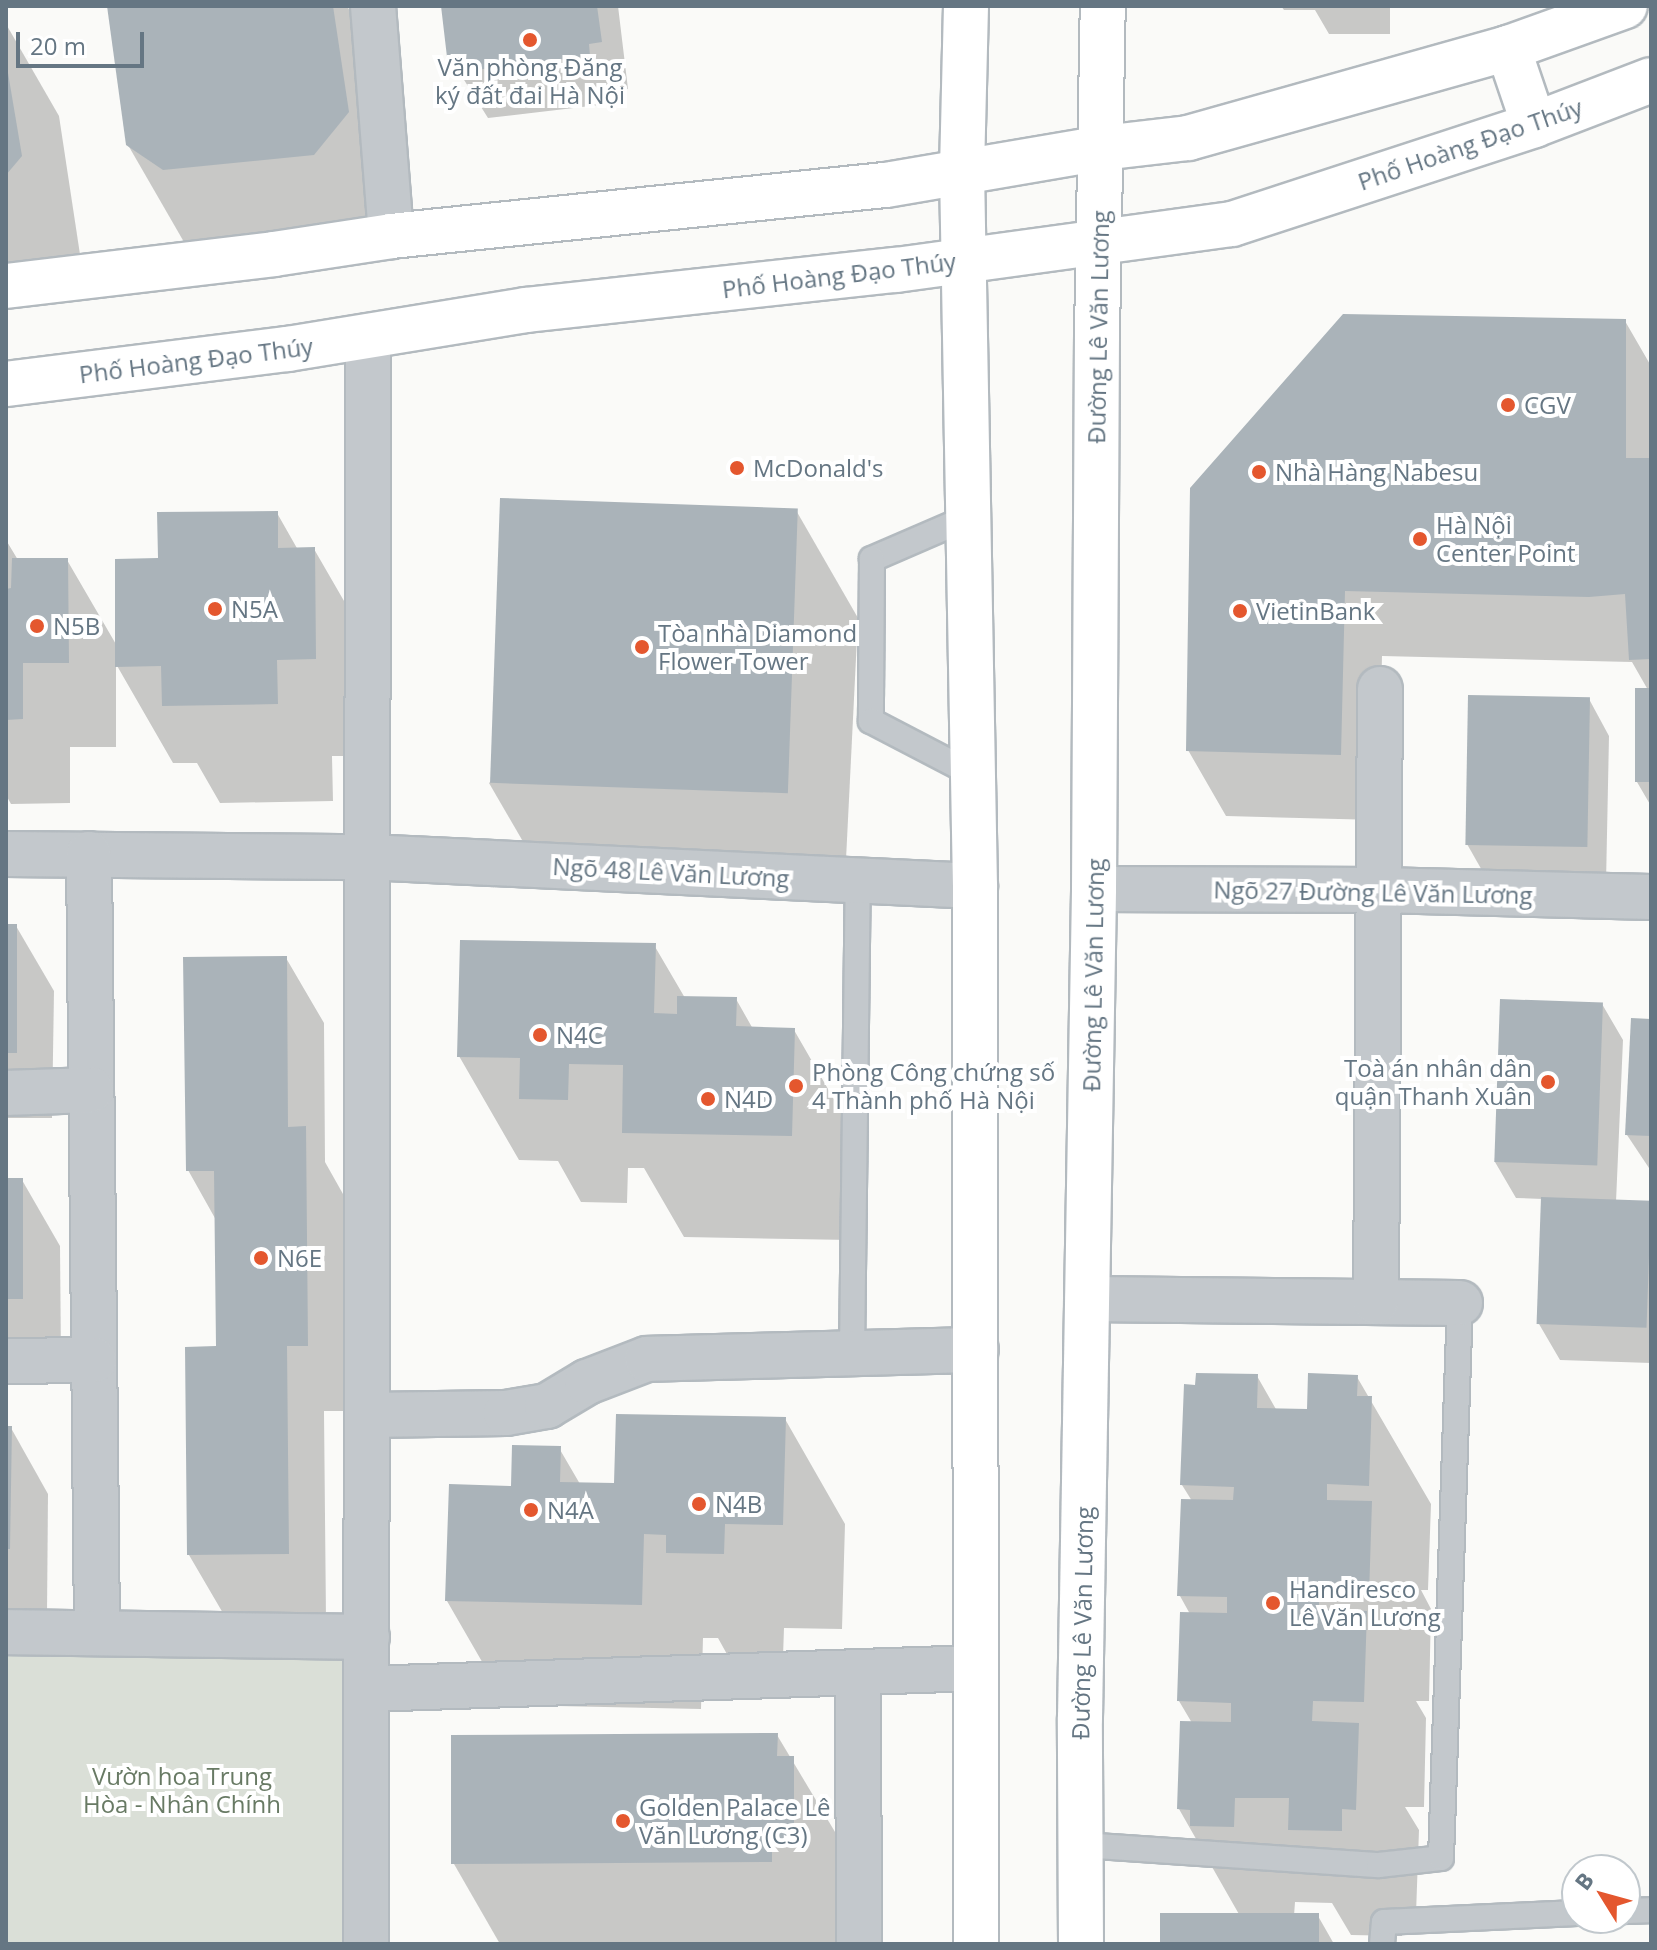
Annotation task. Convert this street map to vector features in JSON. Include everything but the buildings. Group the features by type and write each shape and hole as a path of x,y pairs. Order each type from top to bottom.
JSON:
{"main road":[{"path":"966,6 962,171 975,886 976,1944"},
{"name":"Đường Lê Văn Lương","path":"1081,1944 1080,1718 1094,889 1103,6"},
{"path":"6,286 274,254 391,236 886,185 1102,148 1188,138 1508,48 1625,6"},
{"path":"1508,48 1534,125"},
{"name":"Phố Hoàng Đạo Thúy","path":"6,384 368,336 526,310 964,261 1232,224 1534,125 1651,80"}],"street":[{"path":"373,6 391,236"},
{"path":"366,1944 368,336"},
{"path":"1376,1302 1380,689"},
{"name":"Ngõ 48 Lê Văn Lương","path":"6,854 367,857 975,886"},
{"path":"89,854 97,1633"},
{"name":"Ngõ 27 Đường Lê Văn Lương","path":"1094,889 1380,890 1651,897"},
{"path":"6,1093 91,1090"},
{"path":"1087,1299 1460,1303"},
{"path":"367,1415 506,1413 547,1406 587,1382 647,1359 976,1350"},
{"path":"6,1361 94,1360"},
{"path":"6,1632 367,1637"},
{"path":"367,1689 976,1668"},
{"path":"858,1672 859,1944"}],"lane":[{"path":"969,517 872,559 871,721 973,774"},
{"path":"852,1354 858,881"},
{"path":"1082,1845 1379,1865 1441,1858 1460,1303"},
{"path":"1382,1944 1384,1922 1561,1914"}],"green space":[{"name":"Vườn hoa Trung Hòa - Nhân Chính","path":"6,1632 367,1638 362,1944 6,1944"}],"place":[{"name":"Văn phòng Đăng ký đất đai Hà Nội","path":"530,40"},
{"name":"CGV","path":"1508,405"},
{"name":"McDonald's","path":"737,468"},
{"name":"Nhà Hàng Nabesu","path":"1259,472"},
{"name":"Hà Nội Center Point","path":"1420,539"},
{"name":"N5A","path":"215,609"},
{"name":"VietinBank","path":"1240,611"},
{"name":"N5B","path":"37,626"},
{"name":"Tòa nhà Diamond Flower Tower","path":"642,647"},
{"name":"N4C","path":"540,1035"},
{"name":"Toà án nhân dân quận Thanh Xuân","path":"1548,1082"},
{"name":"Phòng Công chứng số 4 Thành phố Hà Nội","path":"796,1086"},
{"name":"N4D","path":"708,1099"},
{"name":"N6E","path":"261,1258"},
{"name":"N4B","path":"699,1504"},
{"name":"N4A","path":"531,1510"},
{"name":"Handiresco Lê Văn Lương","path":"1273,1603"},
{"name":"Golden Palace Lê Văn Lương (C3)","path":"623,1821"}]}
